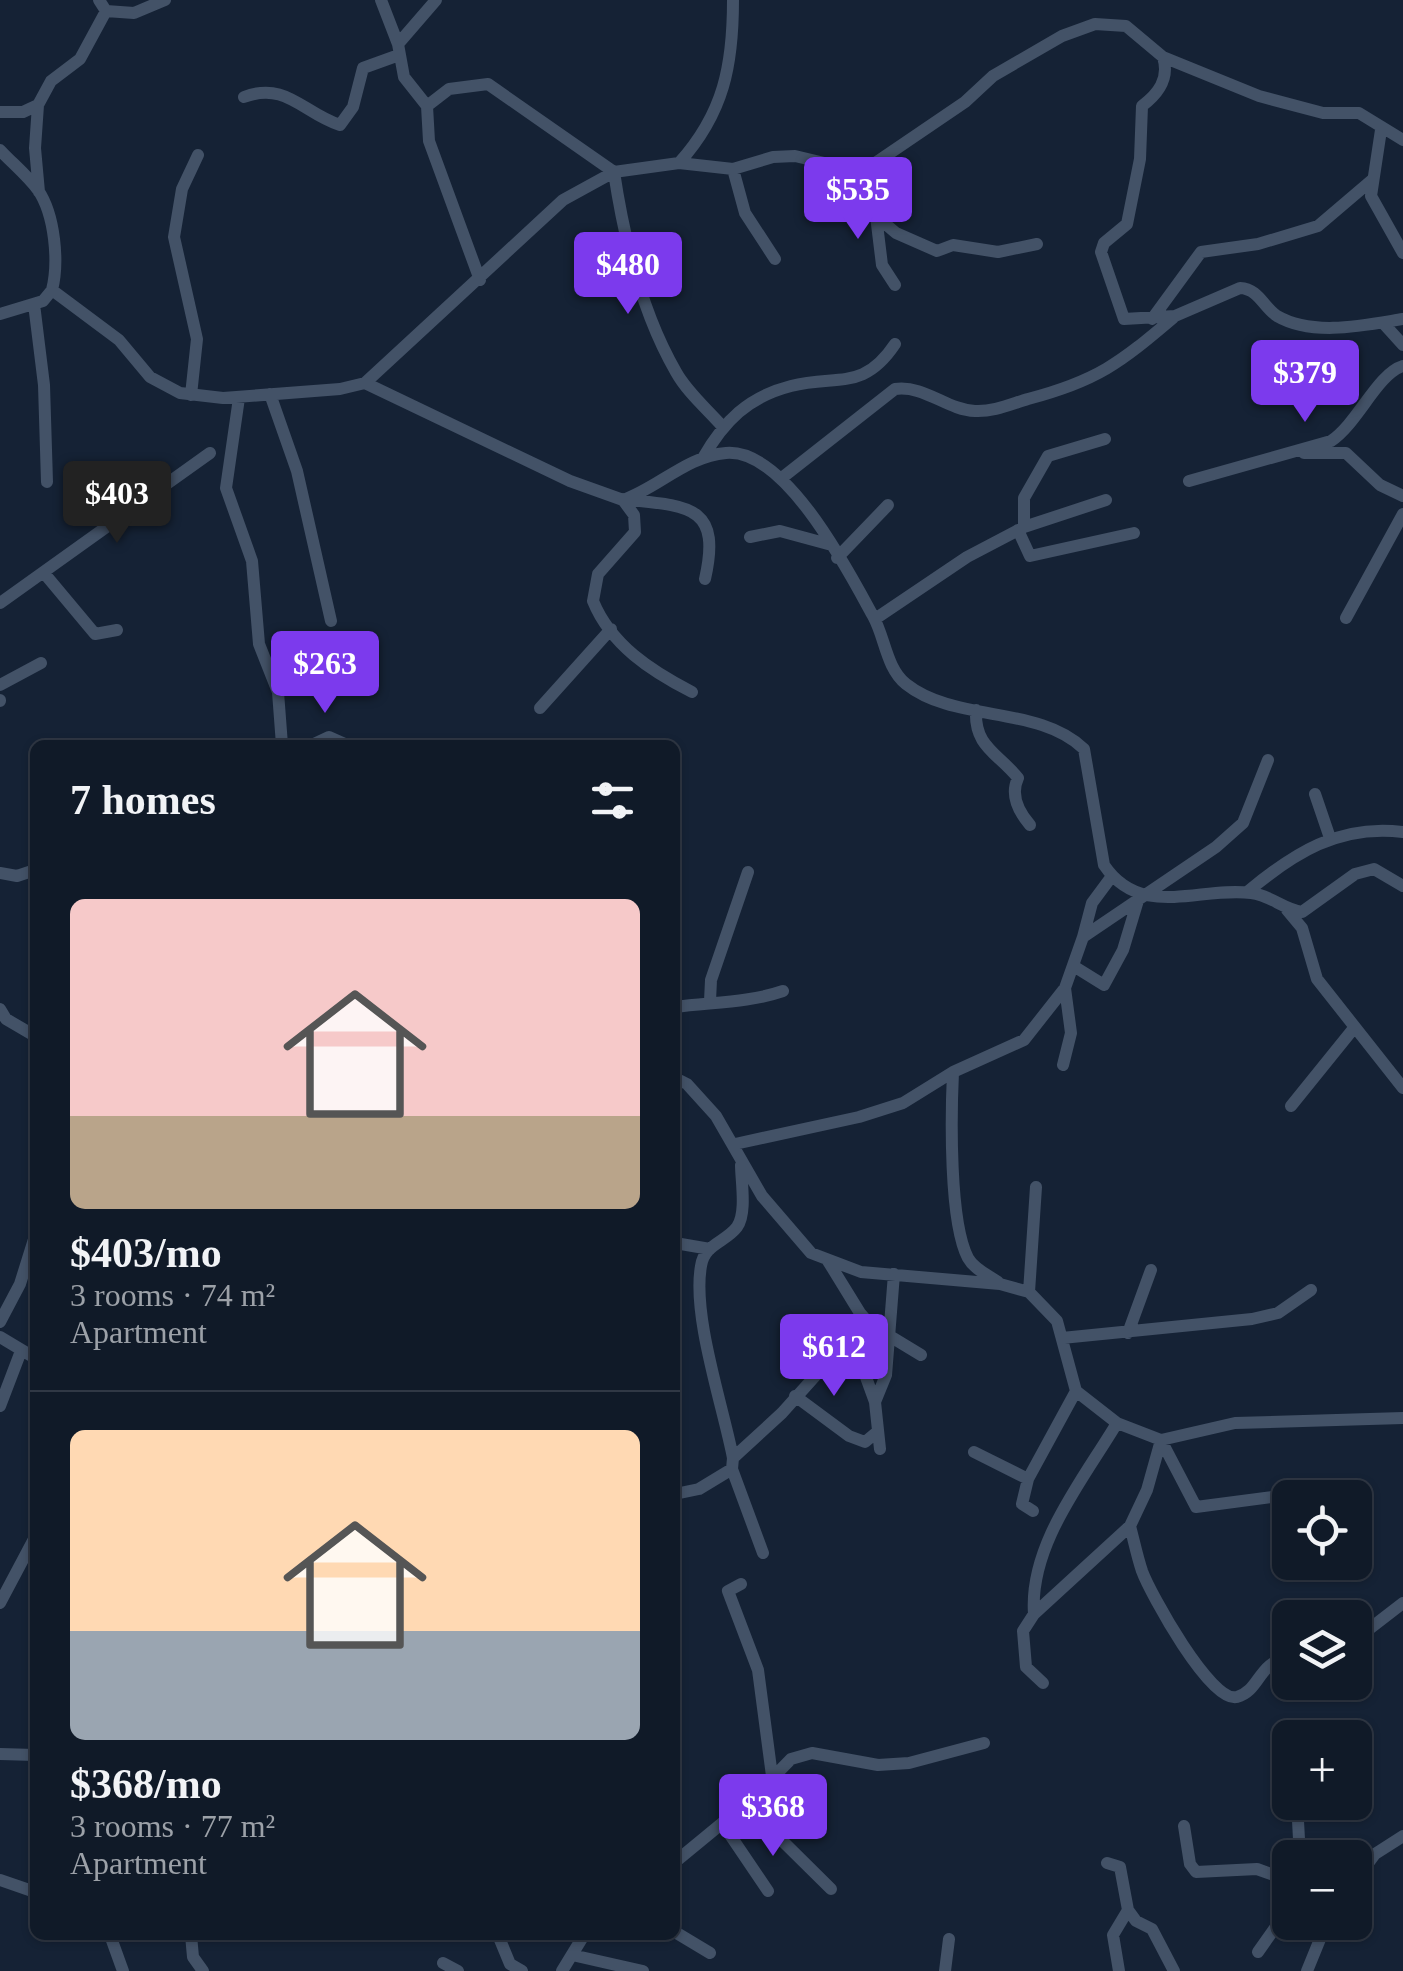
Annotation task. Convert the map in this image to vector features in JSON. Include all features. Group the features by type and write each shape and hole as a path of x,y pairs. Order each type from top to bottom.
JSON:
{"street":[{"path":"0,314 34,304 52,290 56,276 50,221 39,192 34,148 38,105 45,88 86,51 103,6 134,13 165,0"},
{"path":"382,0 404,77 428,106 429,141 480,280"},
{"path":"244,97 260,91 280,92 340,125 353,108 363,68 399,49 436,0"},
{"path":"679,162 712,120 735,31 733,0"},
{"path":"365,383 562,200 614,172 679,162 733,168 772,156 795,156 862,172 965,102 994,76 1062,36 1095,24 1126,26 1163,57 1300,108 1359,113 1403,140"},
{"path":"1163,57 1165,74 1157,94 1142,106 1140,158 1128,224 1104,244 1101,252 1124,319 1175,316 1247,288 1282,318 1343,329 1403,320"},
{"path":"428,106 450,89 488,84 614,172 640,291 677,375 722,426"},
{"path":"0,112 23,112 38,105"},
{"path":"1381,130 1372,180 1375,209 1403,253"},
{"path":"0,150 39,192"},
{"path":"190,395 197,339 174,237 182,189 198,155"},
{"path":"733,168 745,213 775,259"},
{"path":"862,172 876,216 882,264 895,285"},
{"path":"1152,319 1201,252 1258,244 1318,226 1372,180"},
{"path":"876,216 896,234 937,251 954,246 998,252 1037,244"},
{"path":"52,290 119,340 150,378 190,395 239,398 365,383 570,480 622,500 682,505 700,517 712,547 705,579"},
{"path":"34,304 44,385 47,482"},
{"path":"782,477 896,389 910,387 972,412 989,410 1079,386 1111,370 1175,316"},
{"path":"1384,324 1403,345"},
{"path":"703,458 722,426 742,406 791,386 861,376 874,369 895,344"},
{"path":"1190,480 1331,440 1348,429 1386,376 1403,366"},
{"path":"270,394 298,471 332,622"},
{"path":"239,398 226,488 252,560 259,644 278,692 282,740"},
{"path":"1105,438 1048,456 1024,498 1021,528 1030,556 1134,533"},
{"path":"1272,454 1346,452 1380,485 1403,496"},
{"path":"0,603 210,453"},
{"path":"622,500 703,458 742,453 782,477 875,619 886,654 904,682 929,697 1042,728 1084,749 1101,850 1112,876 1141,896 1181,900 1246,892 1263,895 1287,910 1302,928 1316,979 1403,1088"},
{"path":"622,500 634,515 635,532 598,574 592,591 596,609 649,670 692,692"},
{"path":"875,619 966,557 1021,528 1106,500"},
{"path":"837,558 888,505"},
{"path":"1346,618 1403,514"},
{"path":"750,537 780,531 828,544"},
{"path":"44,573 71,600 94,634 116,630"},
{"path":"540,708 611,629"},
{"path":"0,685 41,663"},
{"path":"976,710 975,728 982,743 1018,778 1013,789 1016,802 1030,825"},
{"path":"1083,938 1216,847 1243,823 1268,760"},
{"path":"1314,794 1330,838"},
{"path":"1246,892 1288,859 1330,838 1366,830 1403,832"},
{"path":"1287,910 1302,912 1355,874 1374,868 1403,886"},
{"path":"0,873 16,876 30,872"},
{"path":"710,1001 711,980 748,872"},
{"path":"735,1144 903,1103 954,1072 1024,1040 1066,988 1076,967 1092,903 1112,876"},
{"path":"1076,967 1104,985 1123,950 1141,896"},
{"path":"1063,1065 1071,1033 1066,988"},
{"path":"680,1006 710,1001 752,1002 784,991"},
{"path":"0,1009 6,1020 30,1033"},
{"path":"1291,1106 1354,1028"},
{"path":"954,1072 950,1138 962,1243 973,1265 1000,1284"},
{"path":"680,1080 735,1144 740,1162 741,1218 736,1228 710,1248 700,1266 701,1315 733,1463 763,1554"},
{"path":"740,1162 787,1228 811,1253 828,1261 861,1272 1000,1284 1029,1292 1048,1308 1062,1338 1076,1391 1117,1424 1161,1440 1235,1423 1403,1418"},
{"path":"1029,1292 1036,1187"},
{"path":"0,1322 20,1284 30,1243"},
{"path":"680,1244 710,1248"},
{"path":"828,1261 860,1313 888,1340 920,1355"},
{"path":"1128,1333 1152,1270"},
{"path":"875,1402 886,1376 894,1274"},
{"path":"1062,1338 1252,1319 1278,1313 1311,1290"},
{"path":"680,1493 699,1489 733,1463 850,1336 860,1313"},
{"path":"850,1336 875,1402 880,1450"},
{"path":"0,1337 30,1356"},
{"path":"0,1406 21,1352"},
{"path":"1033,1511 1022,1504 1028,1479 1076,1391"},
{"path":"795,1396 849,1436 865,1442 877,1432"},
{"path":"1034,1614 1032,1588 1063,1508 1117,1424"},
{"path":"1161,1440 1196,1508 1272,1497"},
{"path":"1043,1684 1026,1668 1023,1632 1034,1614 1130,1526 1147,1490 1161,1440"},
{"path":"974,1452 1028,1479"},
{"path":"1130,1526 1143,1572 1171,1632 1188,1647 1209,1680 1228,1696 1237,1697 1272,1662"},
{"path":"0,1603 30,1546"},
{"path":"742,1584 728,1591 758,1670 772,1776"},
{"path":"1372,1627 1403,1603"},
{"path":"680,1858 745,1804 791,1759 812,1753 842,1761 894,1764 984,1743"},
{"path":"0,1754 30,1755"},
{"path":"745,1804 832,1888"},
{"path":"722,1823 768,1891"},
{"path":"1184,1826 1190,1864 1196,1872 1257,1868 1272,1874"},
{"path":"1372,1859 1403,1836"},
{"path":"1107,1863 1122,1872 1128,1910 1136,1921 1152,1929 1174,1971"},
{"path":"0,1880 30,1890"},
{"path":"1119,1971 1113,1935 1128,1910"},
{"path":"1258,1952 1272,1932"},
{"path":"680,1935 710,1953"},
{"path":"945,1971 949,1938"},
{"path":"112,1940 124,1971"},
{"path":"192,1940 194,1957 203,1971"},
{"path":"500,1940 513,1969"},
{"path":"562,1971 581,1940"},
{"path":"1308,1971 1320,1940"},
{"path":"572,1956 643,1971"},
{"path":"443,1963 458,1971"}]}
